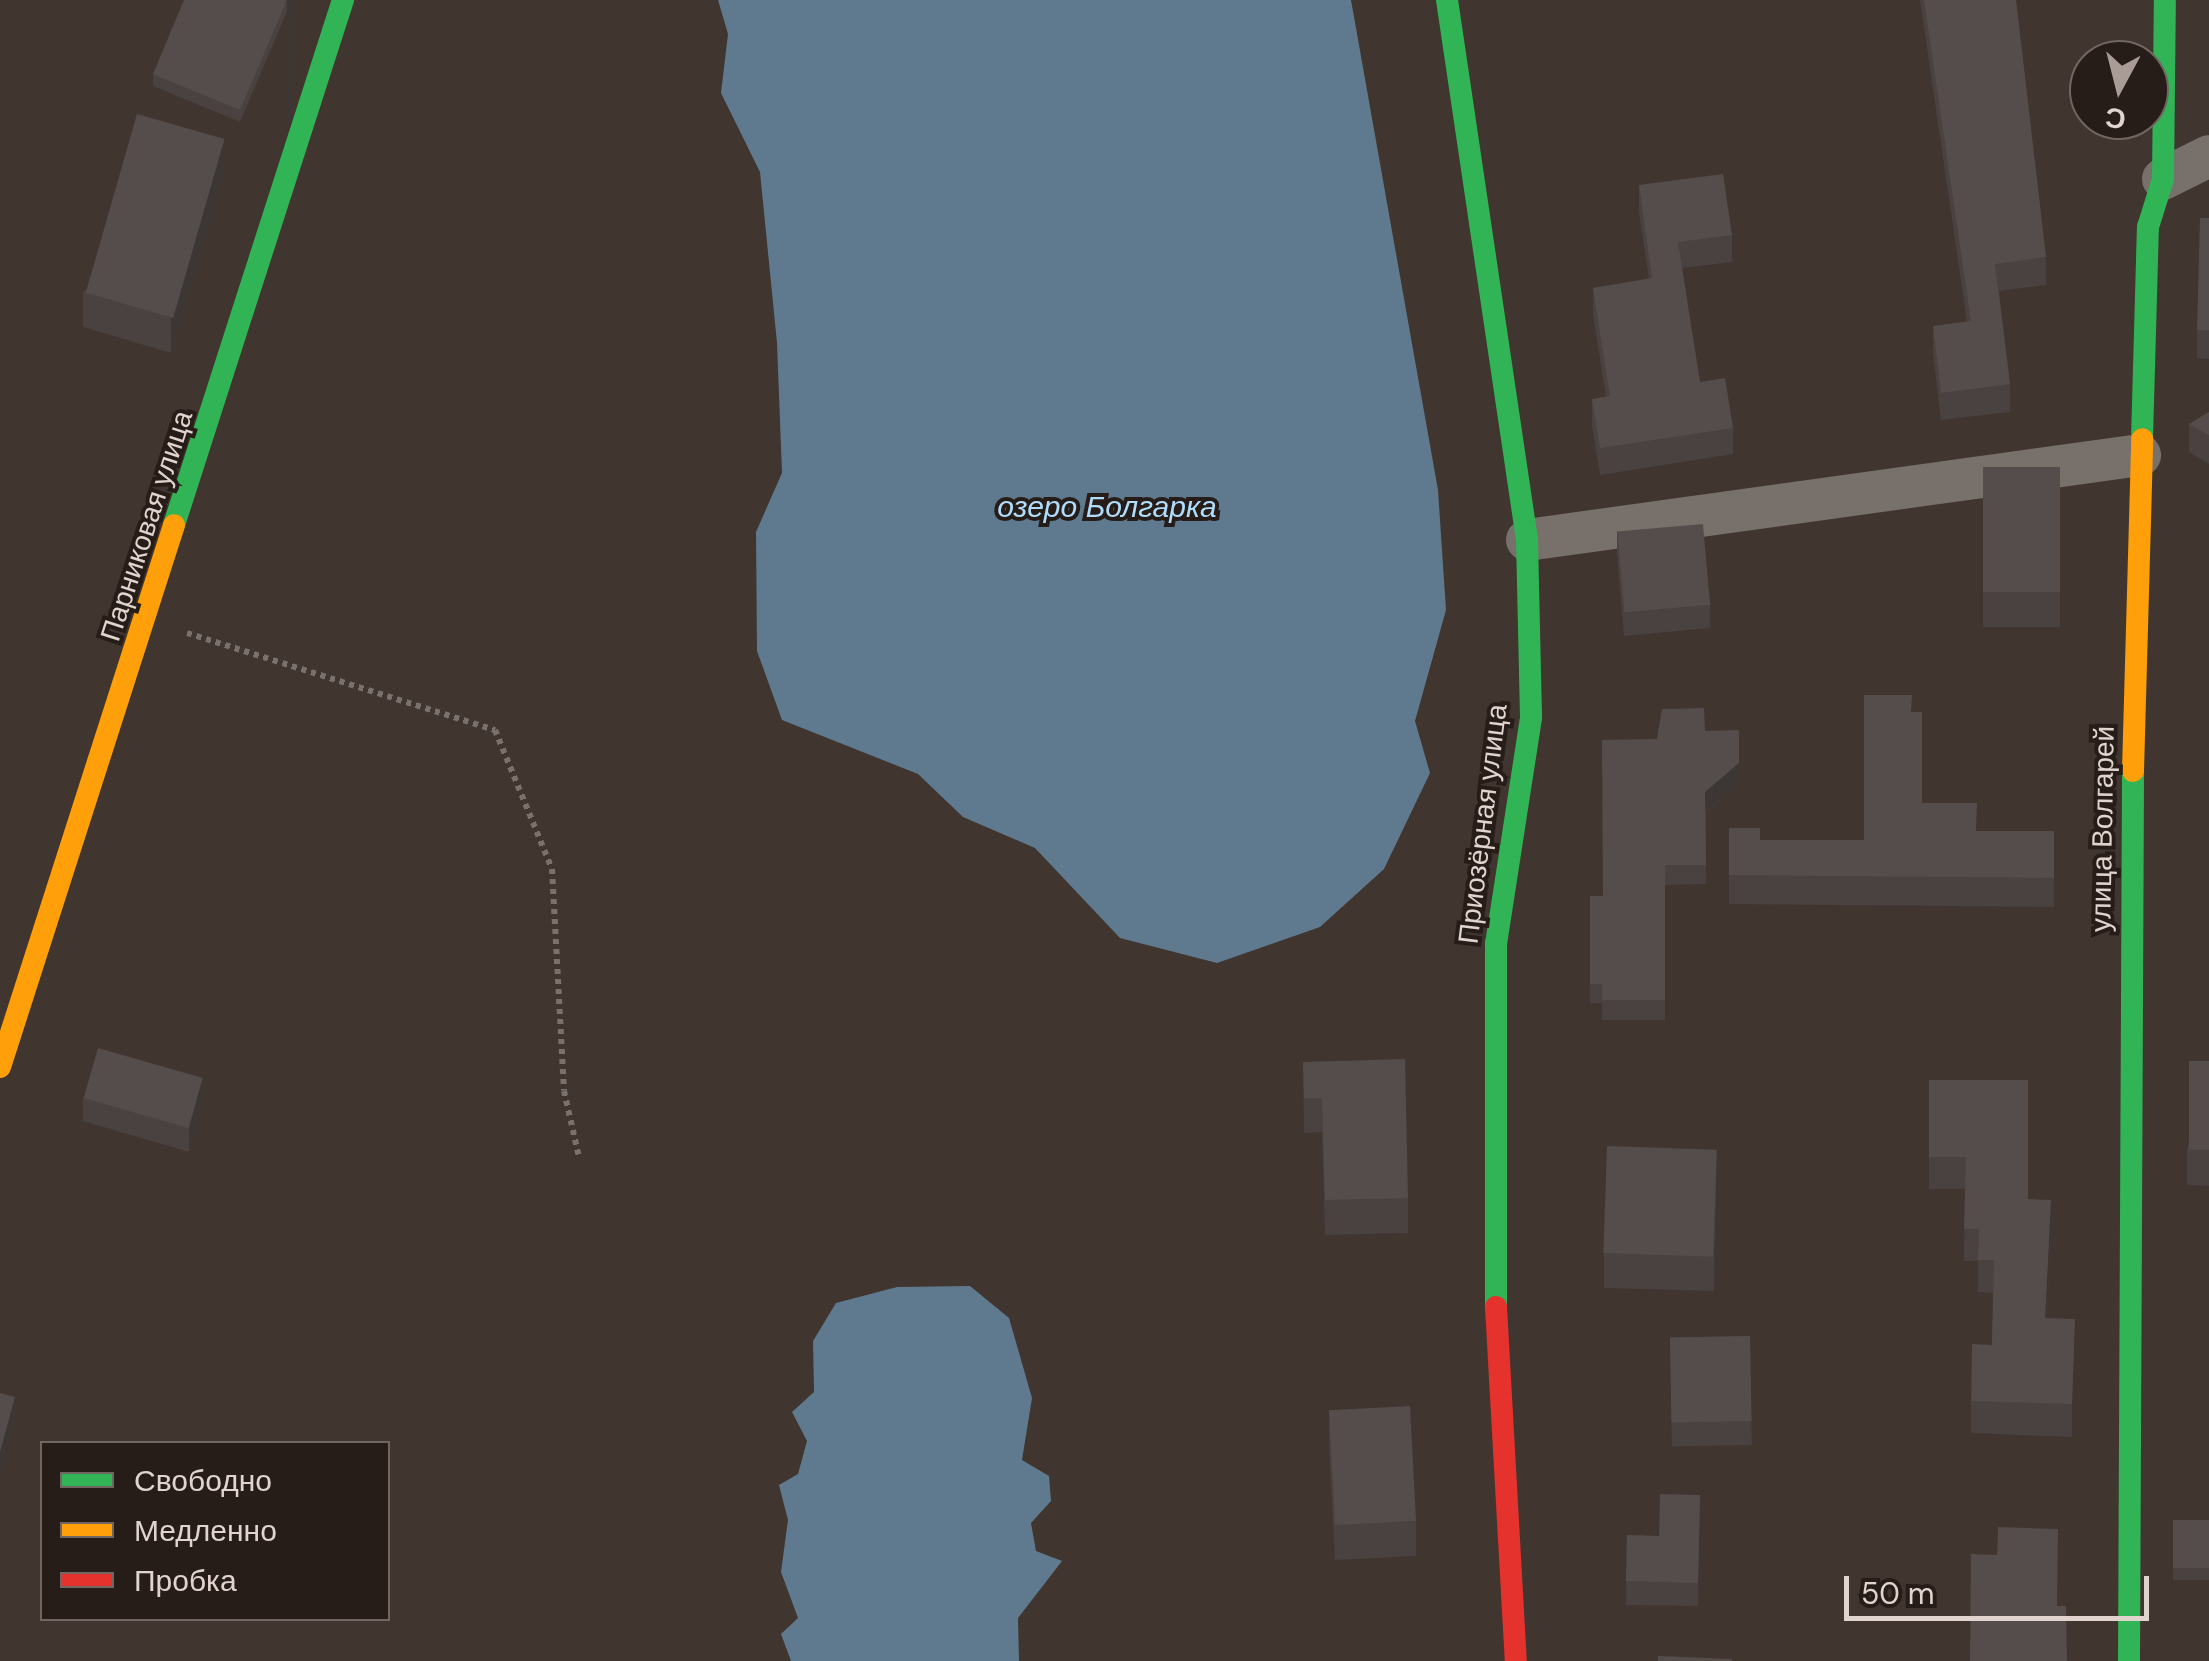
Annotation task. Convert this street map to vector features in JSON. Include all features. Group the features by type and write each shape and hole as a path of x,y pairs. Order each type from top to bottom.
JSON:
{"street":[{"name":"Парниковая улица","path":"0,1068 148,620 343,0"},
{"name":"Приозёрная улица","path":"1447,0 1527,540 1531,718 1496,943 1492,1246 1516,1661"},
{"name":"улица Волгарей","path":"2129,1661 2140,455 2148,227 2163,179 2165,0"},
{"path":"2163,179 2209,156"},
{"path":"1527,540 2140,455"}],"path":[{"path":"148,620 495,730 552,869 564,1091 580,1157"}],"water":[{"name":"озеро Болгарка","path":"718,0 1351,0 1438,490 1446,610 1415,721 1430,773 1384,869 1320,927 1217,963 1120,938 1035,848 963,817 918,774 782,720 757,651 756,532 782,473 777,343 760,172 721,93 728,34"},
{"path":"970,1286 1009,1318 1032,1398 1022,1460 1049,1476 1051,1501 1031,1523 1036,1551 1062,1561 1018,1618 1019,1661 791,1661 781,1634 798,1618 781,1572 788,1520 779,1485 798,1474 807,1441 792,1412 814,1392 813,1341 836,1303 897,1287"}],"building":[{"path":"184,0 287,0 240,110 153,74"},
{"path":"1924,0 2016,0 2046,257 1995,264 2010,384 1941,393 1933,326 1971,321"},
{"path":"137,114 224,139 173,318 86,293"},
{"path":"1723,174 1732,235 1678,242 1700,382 1725,378 1733,428 1600,448 1592,399 1610,396 1593,288 1652,278 1639,185"},
{"path":"2200,218 2209,218 2209,330 2197,330"},
{"path":"2209,412 2209,435 2189,424"},
{"path":"1983,467 2060,467 2060,592 1983,592"},
{"path":"1703,524 1710,605 1624,612 1617,531"},
{"path":"1864,695 1912,695 1911,712 1922,712 1922,803 1977,803 1976,831 2054,831 2054,878 1729,875 1729,828 1760,828 1760,840 1864,840"},
{"path":"1704,708 1705,731 1739,730 1739,763 1705,792 1706,865 1665,865 1665,1000 1602,1000 1602,984 1590,984 1590,896 1603,896 1602,740 1657,739 1662,709"},
{"path":"98,1048 203,1078 188,1128 84,1098"},
{"path":"1405,1059 1408,1198 1325,1200 1322,1098 1304,1098 1303,1062"},
{"path":"2189,1061 2209,1061 2209,1150 2189,1150"},
{"path":"1929,1080 2028,1080 2028,1199 2051,1200 2045,1318 2075,1319 2072,1404 1971,1401 1972,1344 1992,1345 1994,1260 1978,1260 1979,1229 1964,1229 1966,1157 1929,1157"},
{"path":"1607,1146 1717,1150 1713,1257 1603,1253"},
{"path":"1750,1336 1751,1421 1671,1422 1670,1337"},
{"path":"0,1393 15,1397 0,1452"},
{"path":"1410,1406 1416,1521 1335,1525 1329,1410"},
{"path":"1660,1494 1700,1495 1698,1583 1626,1581 1627,1535 1659,1536"},
{"path":"2173,1520 2209,1520 2209,1568 2173,1568"},
{"path":"1998,1527 2058,1529 2057,1606 2066,1606 2067,1661 1970,1661 1971,1554 1997,1555"},
{"path":"1658,1656 1732,1659 1732,1661 1658,1661"}],"traffic: fast":[{"path":"174,525 343,0"},
{"path":"1447,0 1527,540 1531,718 1496,943 1496,1307"},
{"path":"2142,439 2148,227 2163,179 2165,0"},
{"path":"2129,1661 2133,771"}],"traffic: slow":[{"path":"2133,771 2142,439"},
{"path":"0,1067 174,525"}],"traffic: jam":[{"path":"1496,1307 1516,1661"}]}
